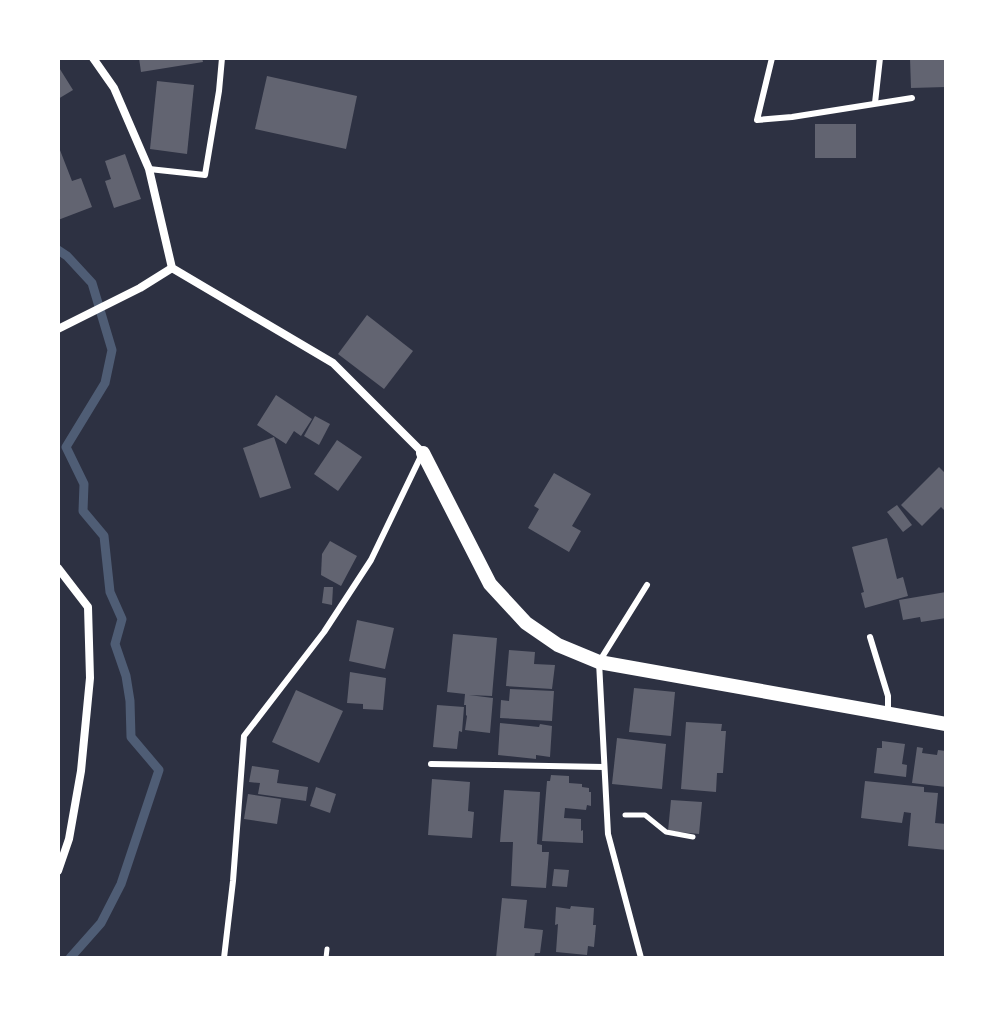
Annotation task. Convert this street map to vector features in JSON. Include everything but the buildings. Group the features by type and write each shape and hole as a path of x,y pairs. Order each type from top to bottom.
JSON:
{"street":[{"path":"93,58 114,88 149,169 172,268 333,363 423,453 490,584 526,623 558,645 599,662 946,724"},
{"path":"58,329 140,288 172,268"},
{"path":"58,568 88,607 90,678 78,785 69,839 58,871"}],"lane":[{"path":"149,169 205,175 222,58"},
{"path":"772,58 757,120 912,98"},
{"path":"875,103 880,58"},
{"path":"224,958 244,736 324,632 371,560 423,453"},
{"path":"641,958 608,834 599,662 647,585"},
{"path":"870,637 888,696 888,713"},
{"path":"431,764 604,767"}],"path":[{"path":"607,815 645,815 666,832 693,837"},
{"path":"326,958 327,949"}],"waterway":[{"path":"58,250 92,283 112,350 105,383 66,447 84,484 83,511 104,536 110,592 122,619 115,644 126,676 131,737 159,770 121,884 101,923 70,958"}]}
